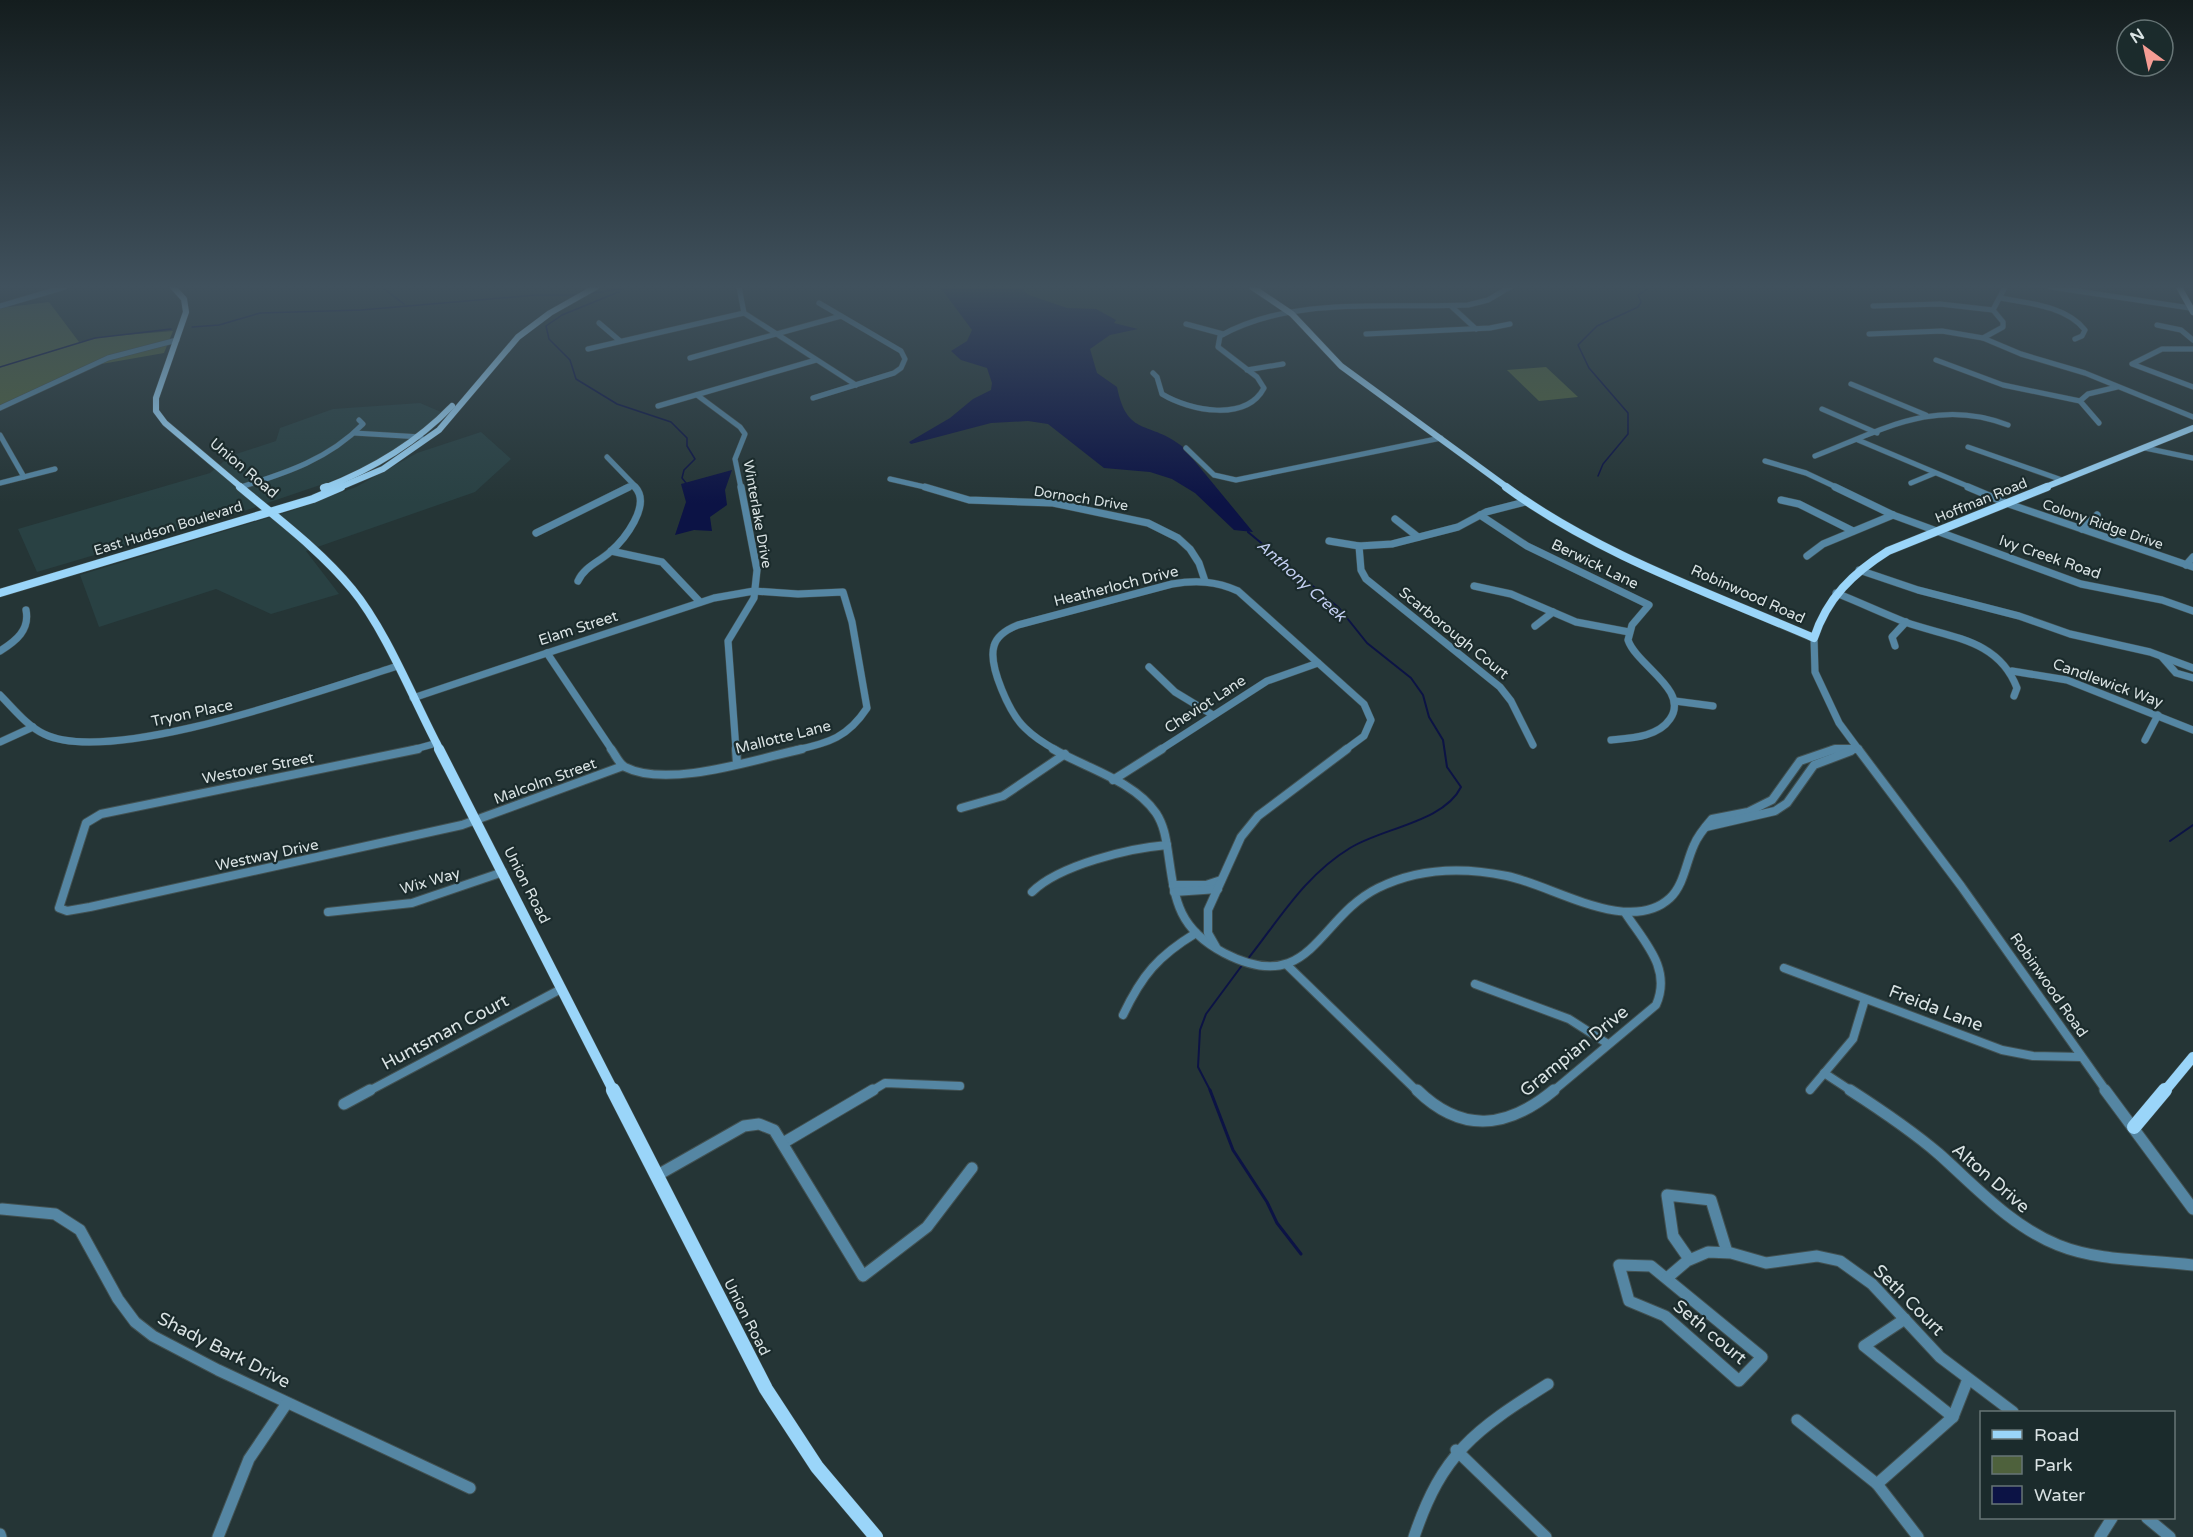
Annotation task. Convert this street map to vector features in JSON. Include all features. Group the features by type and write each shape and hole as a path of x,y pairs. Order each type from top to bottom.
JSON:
{"main road":[{"name":"Union Road","path":"170,359 156,398 156,411 165,423 321,556 352,589 377,626 766,1389 817,1467 876,1537"},
{"name":"East Hudson Boulevard","path":"0,594 268,509 353,477 422,437 495,359"},
{"name":"East Hudson Boulevard","path":"0,588 345,487 395,462 439,430 496,359"},
{"name":"Robinwood Road","path":"1334,359 1525,502 1575,532 1814,638"},
{"name":"Hoffman Road","path":"1814,638 1818,623 1836,593 1859,570 1888,551 2193,428"},
{"path":"2134,1127 2193,1057"}],"street":[{"path":"0,408 106,359"},
{"path":"813,398 894,373 903,365 904,359"},
{"path":"1153,373 1157,377 1160,391 1167,399 1186,406 1218,409 1248,404 1262,395 1262,383 1232,359"},
{"path":"2037,359 2085,373 2193,417"},
{"path":"2143,359 2132,364 2193,387"},
{"path":"658,406 816,360 856,386"},
{"path":"1936,360 1998,383 2080,401"},
{"path":"1246,370 1283,364"},
{"path":"1851,384 1926,415"},
{"path":"2080,401 2088,394 2117,387"},
{"name":"Winterlake Drive","path":"697,395 740,426 745,434 735,459 756,562 754,591"},
{"path":"2080,401 2098,423"},
{"path":"1822,408 1877,433"},
{"path":"1815,456 1926,415 1965,413 1991,417 2008,425"},
{"path":"241,487 313,462 337,448 354,434 363,425 359,420"},
{"path":"354,434 422,437"},
{"path":"0,435 24,477"},
{"path":"1186,448 1215,475 1236,480 1441,438"},
{"name":"Colony Ridge Drive","path":"1858,440 2006,503 2190,566"},
{"path":"1968,447 2062,480"},
{"path":"2145,448 2193,458"},
{"path":"578,581 582,573 611,550 640,507 641,495 607,457"},
{"name":"Ivy Creek Road","path":"1765,461 1806,473 1893,515 2081,584 2162,600 2193,610"},
{"path":"0,483 55,469"},
{"path":"1911,483 1935,473"},
{"name":"Dornoch Drive","path":"890,479 903,479 967,500 1058,504 1151,523 1170,532 1192,552 1201,565 1205,581"},
{"path":"536,533 555,525 608,494 634,485"},
{"path":"1781,500 1799,504 1853,531"},
{"path":"1329,541 1359,546 1380,546 1462,526 1480,515 1525,502"},
{"name":"Berwick Lane","path":"1480,515 1527,546 1648,605 1629,632"},
{"path":"1807,556 1823,544 1893,515"},
{"path":"2082,529 2097,516"},
{"path":"1395,519 1418,537"},
{"name":"Scarborough Court","path":"1359,546 1360,564 1366,579 1500,687 1508,696 1533,745"},
{"path":"611,550 662,562 700,602"},
{"path":"2190,566 2193,557"},
{"path":"1859,570 1918,590 2019,616 2063,632 2107,641 2193,668"},
{"name":"Heatherloch Drive","path":"1216,947 1208,933 1206,919 1241,837 1258,816 1364,736 1371,720 1364,704 1238,591 1205,581 1172,584 1011,628 998,637 991,653 1014,717 1027,731 1113,780 1154,809 1163,825 1173,889 1180,912 1196,933 1216,947 1236,958 1259,966 1287,964 1305,956 1348,910 1371,892 1402,878 1429,872 1467,871 1509,876 1558,890 1595,906 1626,914 1656,908 1673,896 1696,840 1706,827"},
{"path":"1474,586 1505,591 1581,624 1629,632 1628,642 1636,657 1669,688 1675,701 1671,717 1660,729 1642,735 1611,740"},
{"path":"737,763 728,641 749,608 754,591"},
{"name":"Elam Street","path":"413,698 700,602 754,591"},
{"name":"Mallotte Lane","path":"623,766 645,774 668,776 737,763 834,740 860,722 868,703 852,622 843,592 798,594 754,591"},
{"path":"1836,593 1906,622 1970,642 1990,653 2012,671 2017,688 2014,696"},
{"path":"0,651 23,631 28,617 26,610"},
{"path":"1535,626 1553,612"},
{"path":"1895,646 1892,637 1906,622"},
{"name":"Robinwood Road","path":"1814,638 1813,663 1818,683 1833,714 1962,885 2081,1057 2193,1209"},
{"path":"547,653 623,766"},
{"path":"2162,657 2176,673 2193,678"},
{"name":"Cheviot Lane","path":"1113,780 1267,681 1318,663"},
{"name":"Tryon Place","path":"0,695 33,727 45,735 68,742 98,744 238,717 398,666"},
{"path":"1149,667 1175,692 1214,715"},
{"name":"Candlewick Way","path":"2012,671 2060,678 2193,730"},
{"path":"1675,701 1713,706"},
{"path":"2145,740 2158,715"},
{"path":"0,742 33,727"},
{"name":"Westover Street","path":"63,911 59,904 86,823 112,812 410,752 437,743"},
{"path":"1706,827 1712,819 1750,811 1772,800 1780,792 1800,761 1835,749 1858,749"},
{"path":"1706,827 1758,817 1775,811 1791,797 1814,765 1858,749"},
{"path":"961,808 1003,796 1065,754"},
{"name":"Malcolm Street","path":"475,821 623,766"},
{"path":"1780,792 1791,797"},
{"path":"1750,811 1758,817"},
{"name":"Westway Drive","path":"63,911 101,905 475,821"},
{"path":"1032,892 1038,886 1108,854 1129,848 1167,845"},
{"name":"Wix Way","path":"328,912 365,906 412,903 503,872"},
{"path":"1173,889 1219,884"},
{"name":"Grampian Drive","path":"1287,964 1424,1099 1446,1114 1461,1119 1490,1122 1516,1117 1537,1104 1656,1005 1664,987 1659,964 1626,914"},
{"path":"1123,1015 1136,987 1154,962 1196,933"},
{"name":"Freida Lane","path":"1784,968 2002,1050 2033,1056 2081,1057"},
{"path":"1475,984 1563,1016 1608,1044"},
{"name":"Huntsman Court","path":"344,1104 561,989"},
{"path":"1810,1090 1853,1040 1865,999"},
{"name":"Alton Drive","path":"1824,1073 1902,1124 1998,1209 2038,1236 2059,1245 2104,1256 2193,1265"},
{"path":"783,1143 885,1083 960,1086"},
{"path":"656,1176 749,1124 771,1128 783,1143 815,1202 863,1276 927,1227 972,1168"},
{"path":"1689,1259 1673,1236 1667,1194 1711,1200 1727,1252"},
{"name":"Shady Bark Drive","path":"2,1209 49,1213 67,1220 85,1236 118,1299 135,1322 171,1347 470,1488"},
{"name":"Seth Court","path":"1666,1278 1689,1259 1705,1251 1727,1252 1767,1263 1788,1263 1824,1256 1846,1266 1869,1282 1941,1358 2010,1411"},
{"name":"Seth Court","path":"1619,1265 1651,1266 1762,1357"},
{"name":"Seth court","path":"1619,1265 1629,1301 1654,1309 1739,1381 1762,1357"},
{"path":"1905,1319 1864,1346 1953,1417"},
{"path":"1877,1484 1953,1417 1968,1379"},
{"path":"1414,1537 1434,1481 1456,1450 1483,1426 1548,1384"},
{"path":"218,1537 249,1459 287,1403"},
{"path":"1797,1420 1877,1484 1918,1537"},
{"path":"1456,1450 1546,1537"},
{"path":"2100,1537 2111,1519"},
{"path":"2148,1519 2170,1537"}],"shaded area":[{"path":"420,403 441,412 423,431 381,459 329,482 247,510 37,572 18,529 210,473 230,456 276,441 280,428 333,409"},
{"path":"481,432 511,459 475,492 306,551 339,594 271,614 216,589 99,627 80,575 291,511 356,487 417,453"}],"green space":[{"path":"0,359 131,359 90,366 0,407"},
{"path":"1546,367 1578,397 1539,401 1507,370"}],"water":[{"path":"960,359 1093,359 1097,373 1117,387 1121,403 1127,414 1141,426 1160,433 1183,447 1253,532 1234,530 1195,493 1172,479 1150,472 1104,468 1048,424 1028,421 991,423 911,444 909,442 950,418 973,399 991,390 992,383 987,368"},
{"path":"732,470 725,490 727,505 710,517 712,531 694,530 675,535 686,502 681,484"}],"waterway":[{"path":"0,367 27,359"},
{"path":"569,359 576,379 617,404 671,422 687,438 687,446 695,459 684,470 682,478 686,483"},
{"path":"1585,359 1589,368 1628,413 1628,434 1603,464 1598,476"},
{"name":"Anthony Creek","path":"1247,960 1293,900 1334,859 1363,841 1427,816 1453,799 1461,787 1447,767 1443,740 1429,717 1423,695 1411,678 1367,643 1339,608 1248,532"},
{"path":"2170,841 2193,825"},
{"name":"Anthony Creek","path":"1210,1090 1198,1067 1200,1030 1206,1014 1243,964"},
{"name":"Anthony Creek","path":"1210,1090 1233,1150 1267,1202 1277,1223 1301,1254"}]}
